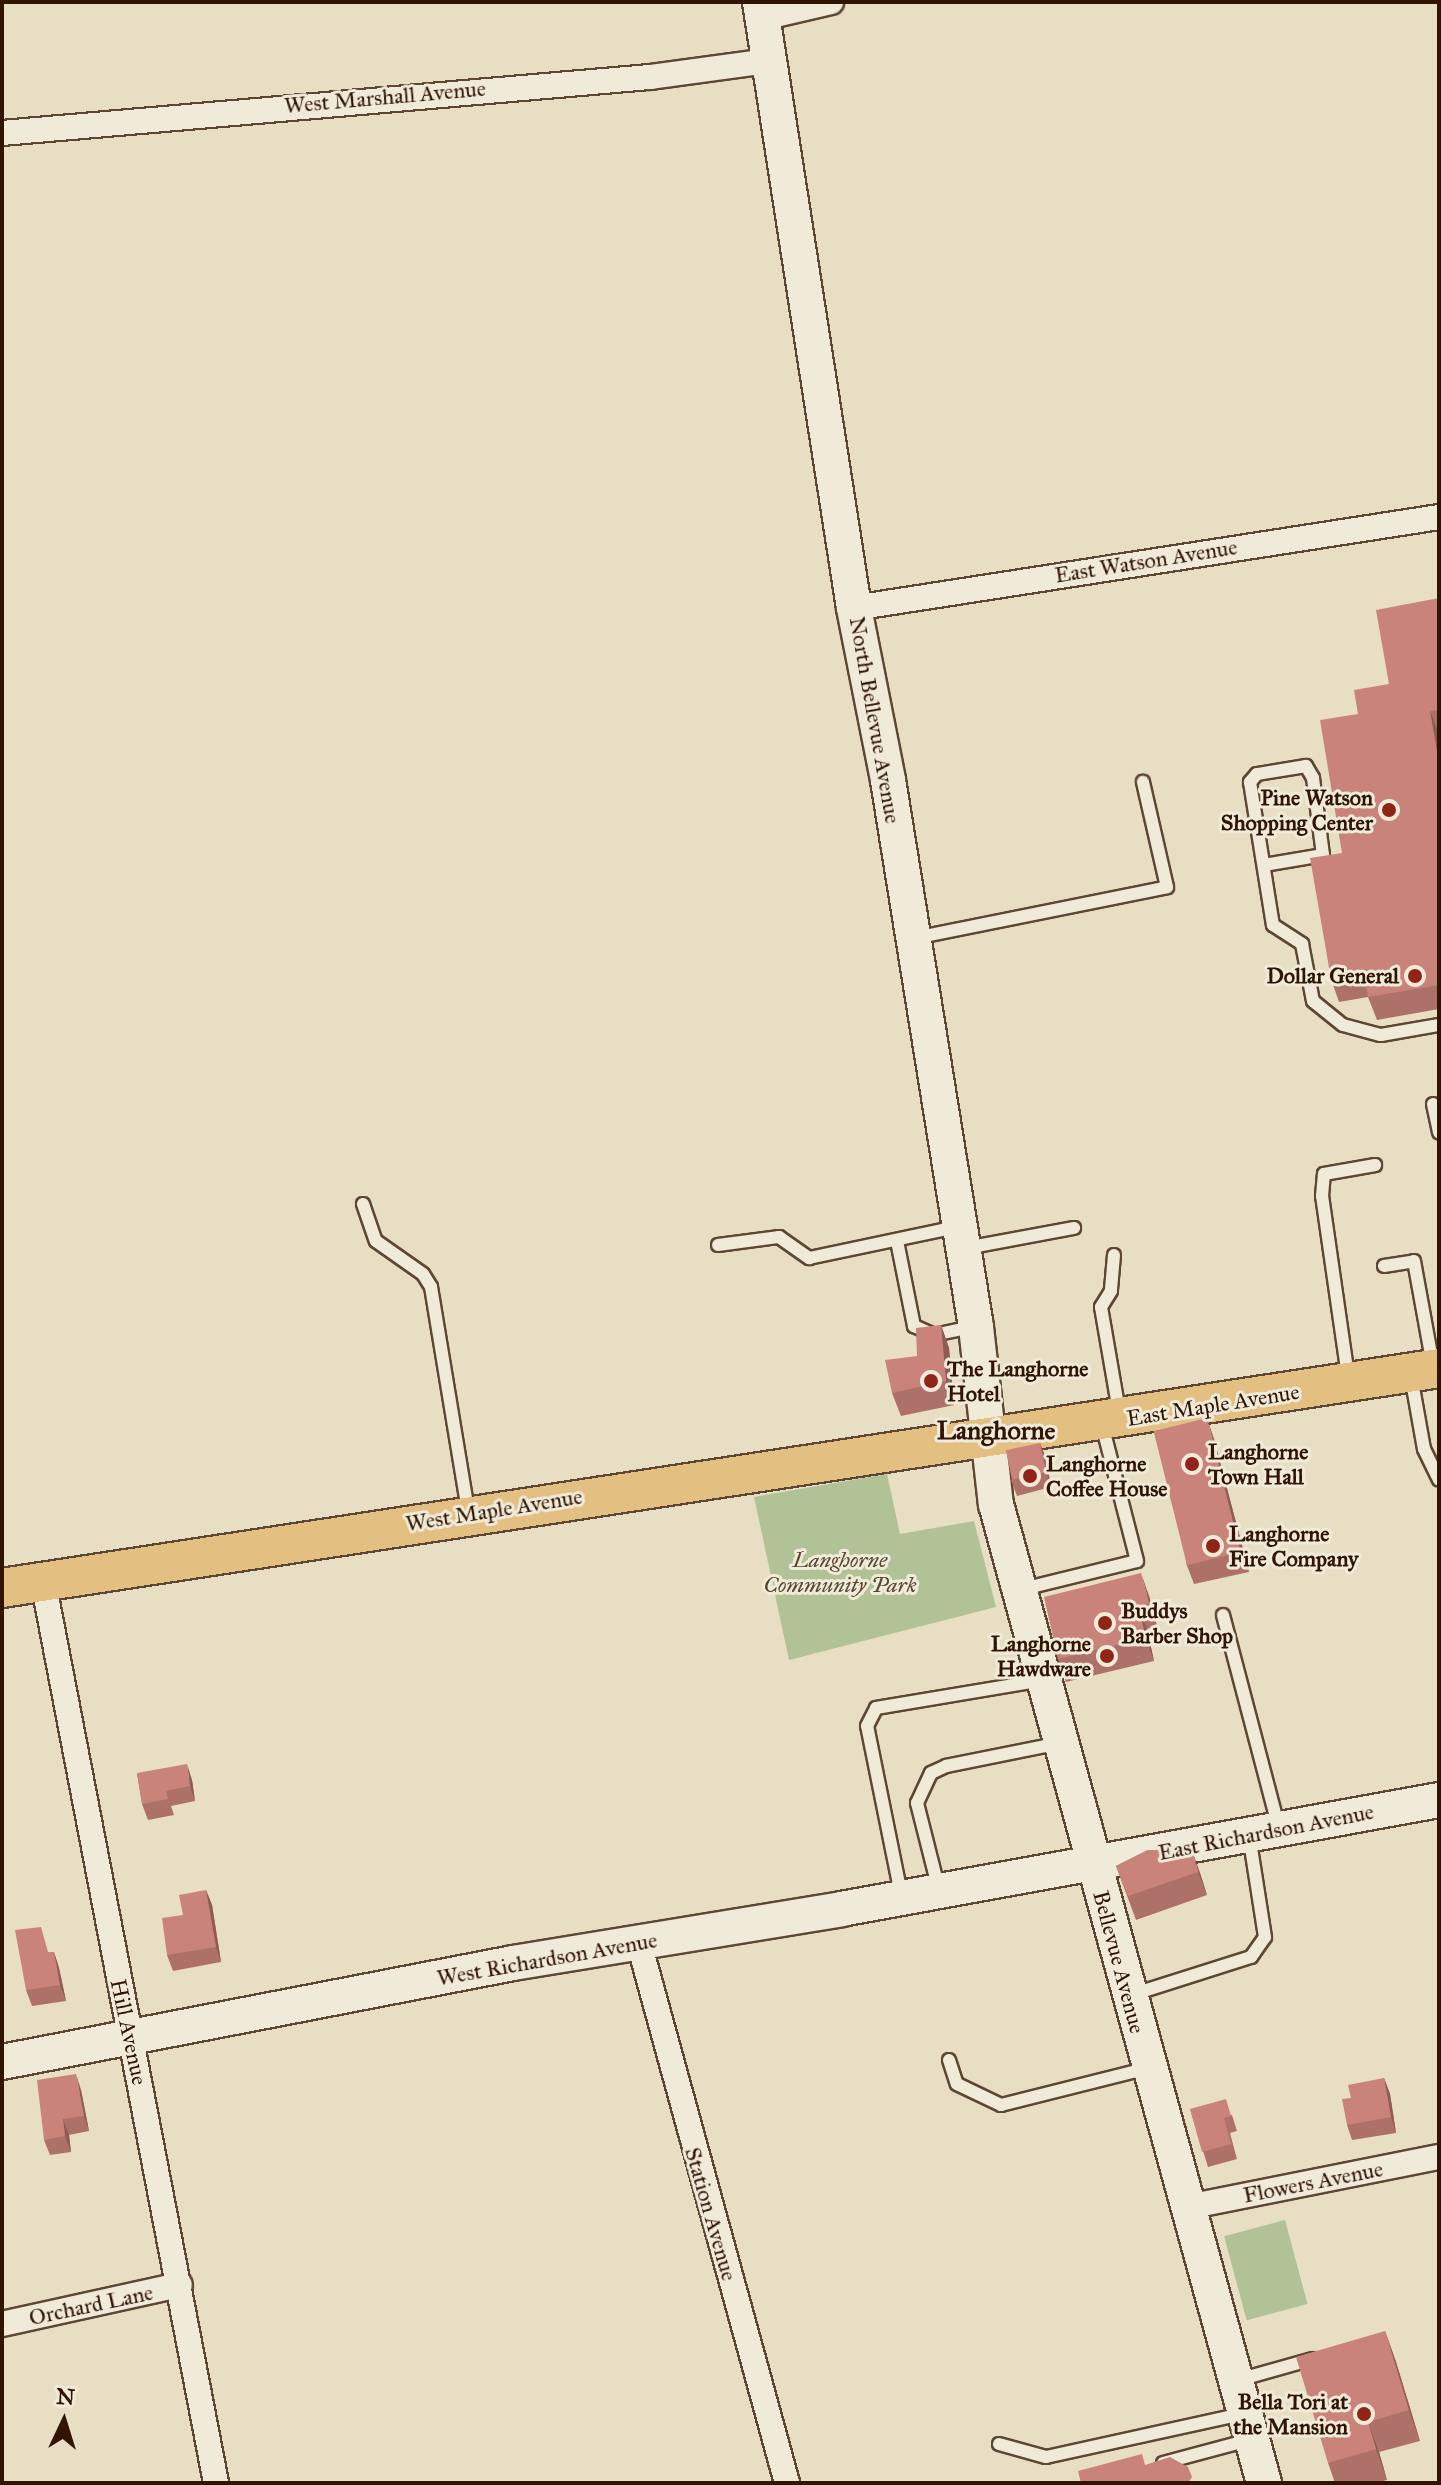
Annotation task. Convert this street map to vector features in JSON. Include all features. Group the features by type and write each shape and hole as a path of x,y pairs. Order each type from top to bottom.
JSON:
{"main road":[{"name":"East Maple Avenue","path":"987,1438 1428,1370"},
{"name":"West Maple Avenue","path":"2,1588 469,1514 987,1438"}],"street":[{"path":"761,10 831,2"},
{"name":"North Bellevue Avenue","path":"761,10 854,608 976,1327 987,1438"},
{"name":"West Marshall Avenue","path":"2,133 650,77 768,61"},
{"name":"East Watson Avenue","path":"854,608 1439,517"},
{"name":"Bellevue Avenue","path":"987,1438 996,1504 1128,1996 1264,2483"},
{"name":"Hill Avenue","path":"43,1581 216,2483"},
{"name":"East Richardson Avenue","path":"1092,1863 1439,1800"},
{"name":"West Richardson Avenue","path":"2,2062 132,2035 1092,1863"},
{"name":"Station Avenue","path":"639,1943 787,2483"},
{"name":"Flowers Avenue","path":"1188,2207 1439,2157"},
{"name":"Orchard Lane","path":"2,2324 180,2285"}],"lane":[{"path":"1264,865 1323,855 1313,778 1306,766 1257,774 1250,782 1273,925 1302,944 1313,1001 1343,1025 1381,1035 1439,1025"},
{"path":"912,939 1167,887 1143,782"},
{"path":"1433,1104 1439,1132"},
{"path":"1349,1383 1322,1196 1324,1174 1375,1165"},
{"path":"363,1204 376,1241 423,1274 431,1287 469,1514"},
{"path":"718,1245 779,1237 809,1258 897,1241 1074,1228"},
{"path":"897,1241 914,1326 934,1335 976,1327"},
{"path":"1019,1590 1137,1561 1111,1420 1101,1307 1111,1291 1114,1255"},
{"path":"1384,1266 1414,1261 1428,1370 1424,1449 1439,1480"},
{"path":"1128,1996 1251,1957 1265,1937 1264,1831 1223,1615"},
{"path":"902,1898 867,1726 876,1708 1043,1680"},
{"path":"939,1890 917,1803 931,1773 946,1766 1060,1743"},
{"path":"949,2060 957,2084 1001,2105 1148,2068"},
{"path":"1235,2381 1333,2353"},
{"path":"999,2444 1046,2457 1248,2426"},
{"path":"1151,2466 1248,2426"}],"green space":[{"name":"Langhorne Community Park","path":"887,1474 900,1534 974,1521 996,1607 789,1660 754,1497"},
{"path":"1285,2220 1308,2304 1247,2320 1224,2236"}],"building":[{"name":"Pine Watson Shopping Center","path":"1439,598 1439,710 1430,711 1439,763 1439,985 1368,997 1364,973 1331,979 1310,858 1342,853 1320,720 1358,714 1354,690 1389,684 1376,610"},
{"path":"941,1325 946,1381 892,1393 885,1360 917,1356 916,1328"},
{"path":"1207,1418 1240,1552 1187,1565 1154,1431"},
{"path":"1040,1443 1046,1472 1012,1480 1006,1450"},
{"path":"1141,1573 1149,1603 1138,1606 1146,1638 1058,1659 1044,1597"},
{"path":"187,1764 190,1786 166,1791 168,1799 142,1804 137,1773"},
{"path":"1148,1850 1192,1850 1198,1872 1128,1896 1116,1866"},
{"path":"206,1890 216,1947 167,1955 162,1918 183,1915 179,1895"},
{"path":"41,1927 48,1952 54,1952 60,1985 26,1990 15,1930"},
{"path":"76,2074 84,2116 63,2119 65,2136 44,2140 37,2080"},
{"path":"1384,2078 1391,2117 1347,2125 1342,2099 1351,2098 1348,2085"},
{"path":"1226,2099 1231,2116 1224,2118 1231,2144 1202,2152 1190,2109"},
{"name":"Bella Tori at the Mansion","path":"1385,2331 1409,2410 1368,2422 1376,2449 1328,2463 1296,2357"},
{"path":"1142,2454 1145,2465 1170,2457 1188,2467 1192,2477 1188,2483 1081,2483 1078,2471"}],"place":[{"name":"Pine Watson Shopping Center","path":"1389,810"},
{"name":"Dollar General","path":"1415,976"},
{"name":"The Langhorne Hotel","path":"931,1381"},
{"name":"Langhorne Town Hall","path":"1192,1464"},
{"name":"Langhorne Coffee House","path":"1030,1476"},
{"name":"Langhorne Fire Company","path":"1213,1546"},
{"name":"Buddys Barber Shop","path":"1105,1623"},
{"name":"Langhorne Hawdware","path":"1107,1656"},
{"name":"Bella Tori at the Mansion","path":"1364,2414"}],"district":[{"name":"Langhorne","path":"996,1431"}]}
